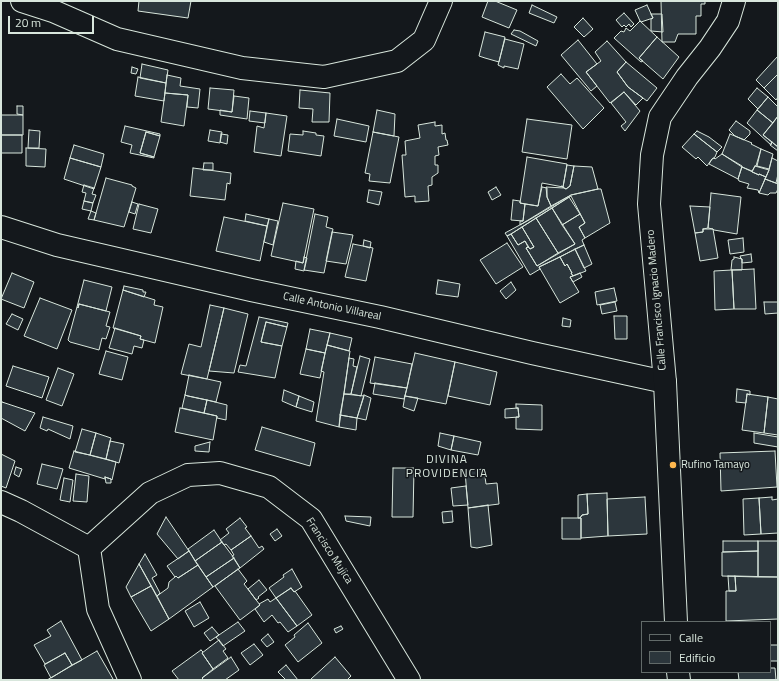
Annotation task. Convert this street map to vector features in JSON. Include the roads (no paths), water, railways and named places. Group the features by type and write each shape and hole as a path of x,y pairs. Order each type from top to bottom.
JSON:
{"street":[{"path":"22,1 59,6 117,39 242,68 324,77 397,61 424,40 441,1"},
{"name":"Calle Francisco Ignacio Madero","path":"676,621 665,382 649,204 652,155 660,117 686,77 710,48 728,21 734,1"},
{"name":"Calle Antonio Villareal","path":"1,227 57,244 251,290 380,317 532,353 665,382"},
{"name":"Francisco Mujica","path":"89,548 150,493 188,475 220,473 269,487 311,519 409,680"},
{"path":"1,502 89,548 98,609 130,680"}],"place":[{"name":"Rufino Tamayo","path":"673,465"}],"district":[{"name":"DIVINA PROVIDENCIA","path":"447,467"}]}
